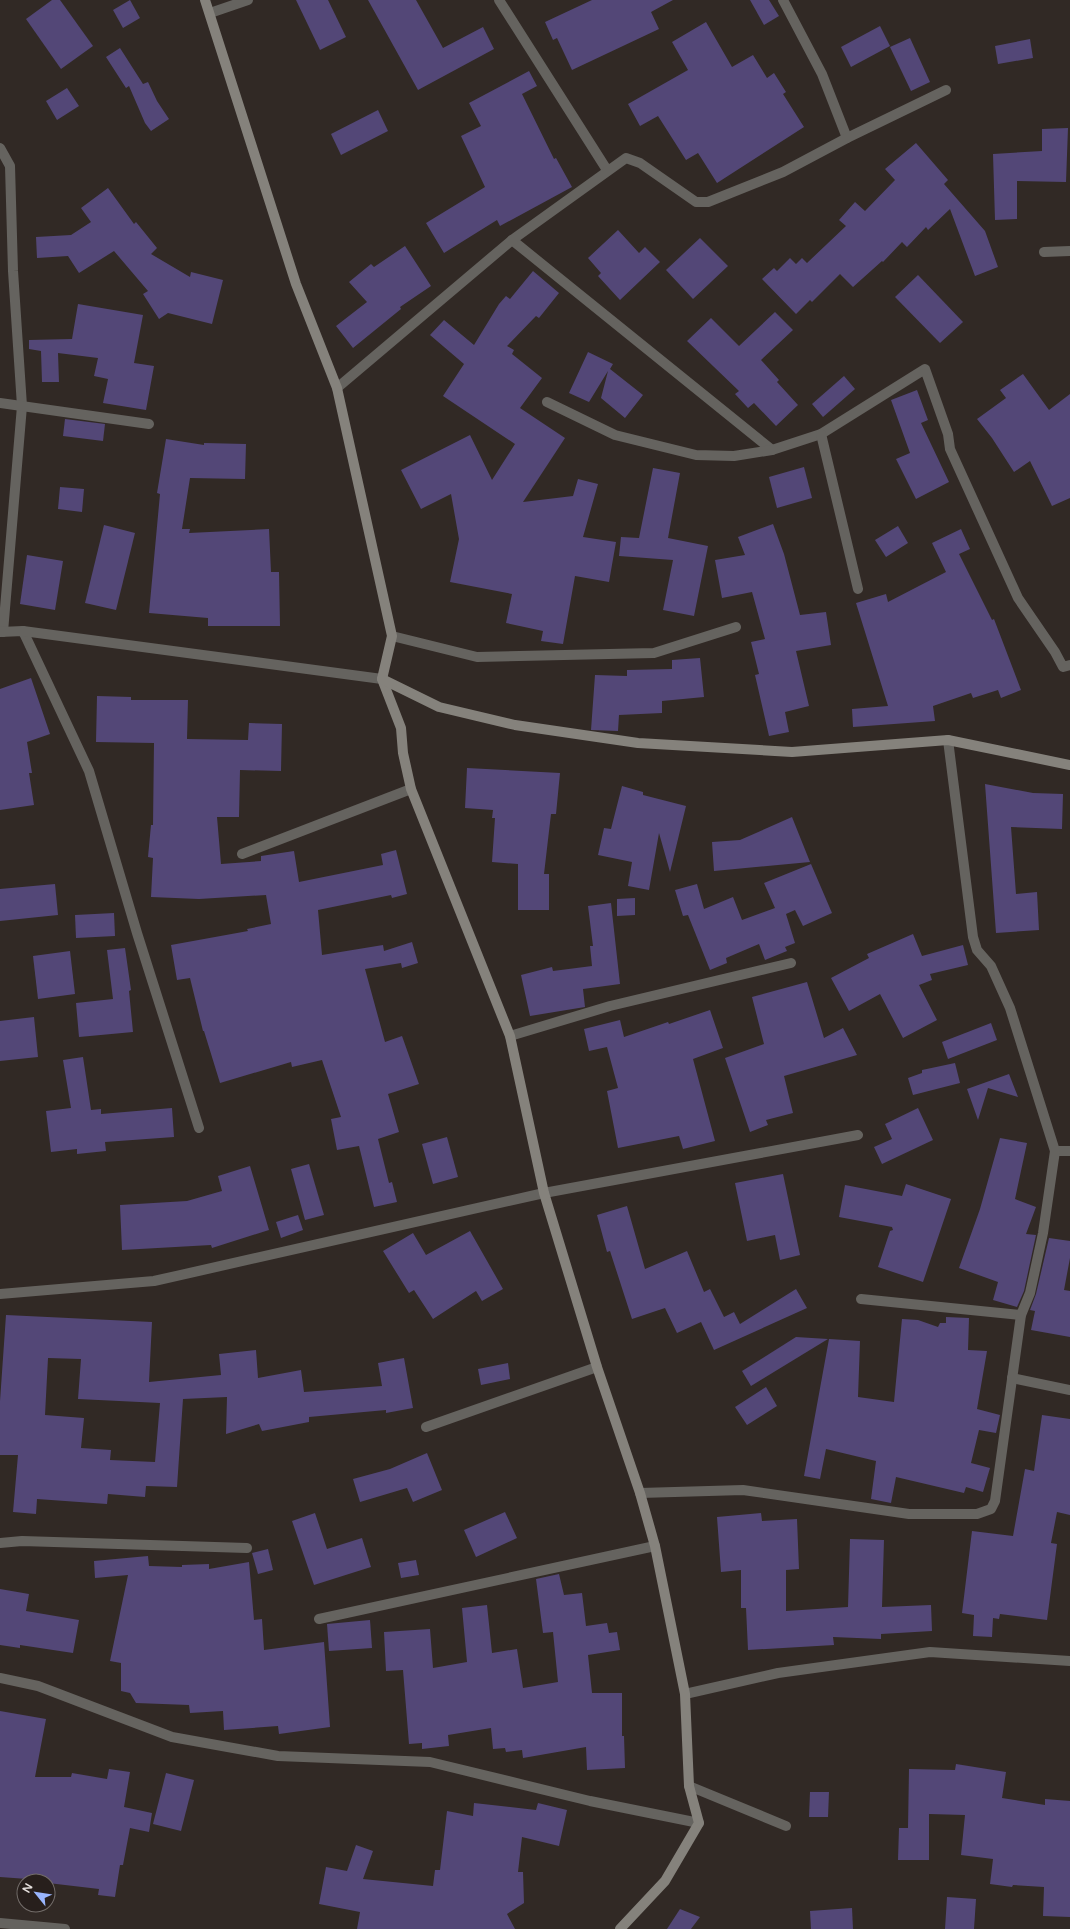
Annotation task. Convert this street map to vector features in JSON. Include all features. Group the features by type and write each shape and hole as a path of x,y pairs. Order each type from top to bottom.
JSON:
{"street":[{"path":"206,0 296,284 337,388 392,636 382,679 401,728 403,753 411,789 510,1036 544,1193 597,1367 640,1493 655,1546 685,1694 689,1786 698,1823 664,1881 620,1929"},
{"path":"210,13 248,0"},
{"path":"499,0 607,170"},
{"path":"783,0 822,74 847,138"},
{"path":"337,388 512,240 607,170 626,158 640,163 696,202 708,202 783,172 847,138 946,90"},
{"path":"0,148 10,166 13,271 22,406 1,632 23,631 382,679 439,707 515,725 638,743 792,752 948,740 1070,765"},
{"path":"512,240 772,450"},
{"path":"1044,252 1070,251"},
{"path":"547,402 615,435 696,455 734,456 772,450 821,434 925,369 948,434 950,449 1018,598 1055,652 1063,667 1070,665"},
{"path":"0,403 150,424"},
{"path":"821,434 858,589"},
{"path":"392,636 477,657 654,653 736,627"},
{"path":"23,631 89,771 137,933 199,1128"},
{"path":"640,1493 743,1490 908,1514 977,1514 991,1509 996,1502 1021,1315 1030,1293 1043,1233 1055,1151 1010,1008 991,966 977,950 973,937 948,740"},
{"path":"242,854 411,789"},
{"path":"510,1036 610,1006 791,963"},
{"path":"0,1294 154,1281 544,1193 858,1135"},
{"path":"1055,1151 1070,1151"},
{"path":"861,1299 1021,1315"},
{"path":"426,1427 597,1367"},
{"path":"1012,1378 1070,1390"},
{"path":"0,1543 22,1541 247,1548"},
{"path":"319,1619 655,1546"},
{"path":"685,1694 778,1673 930,1652 1070,1661"},
{"path":"0,1678 38,1686 172,1737 278,1756 430,1762 590,1801 698,1823"},
{"path":"689,1786 786,1826"},
{"path":"0,1923 65,1929"}],"building":[{"path":"52,0 60,0 93,46 61,69 26,19"},
{"path":"130,0 140,18 123,28 113,10"},
{"path":"296,0 328,0 346,37 320,50"},
{"path":"368,0 416,0 443,48 483,27 494,49 418,90"},
{"path":"592,0 673,0 651,12 659,29 572,70 557,38 553,40 545,22"},
{"path":"750,0 769,0 779,16 764,25"},
{"path":"706,22 732,67 753,55 767,78 774,73 786,92 783,94 804,127 717,183 698,153 686,160 658,116 640,126 628,104 688,70 672,42"},
{"path":"880,26 890,46 851,67 841,47"},
{"path":"910,38 930,82 911,91 890,47"},
{"path":"1030,39 1033,58 998,64 995,46"},
{"path":"120,48 143,84 148,82 157,101 169,119 151,131 145,123 129,86 126,88 106,57"},
{"path":"529,71 537,86 522,94 554,159 556,158 572,187 500,226 497,220 444,253 426,223 485,187 461,136 481,126 469,103"},
{"path":"67,88 79,106 57,120 46,101"},
{"path":"378,110 388,131 341,155 331,134"},
{"path":"1068,128 1066,182 1017,181 1017,219 995,220 993,154 1042,151 1042,129"},
{"path":"916,143 948,180 944,184 985,231 998,267 975,276 950,209 928,230 926,227 907,247 902,242 883,262 882,261 853,287 840,274 812,302 810,300 796,314 762,279 774,268 777,271 790,258 796,264 802,258 807,263 846,226 839,220 855,202 865,211 895,180 885,169"},
{"path":"108,188 134,224 136,222 157,248 151,254 190,277 191,272 223,280 212,324 168,313 159,319 143,294 148,291 114,251 79,273 68,256 37,258 36,237 71,235 91,222 81,208"},
{"path":"618,230 639,253 645,247 660,262 620,300 598,276 601,273 588,258"},
{"path":"700,238 728,266 693,299 666,270"},
{"path":"405,246 431,286 400,307 401,309 353,348 336,326 367,302 349,282 371,264 374,267"},
{"path":"533,271 559,293 539,318 536,316 507,346 514,350 512,354 542,378 520,408 565,438 523,502 573,496 578,479 598,484 583,537 616,542 609,582 575,576 563,644 541,641 543,631 506,623 512,594 450,582 459,539 451,494 421,509 401,470 470,435 492,480 515,444 443,396 464,364 430,335 444,320 474,345 499,304 506,296 510,299"},
{"path":"918,275 963,322 940,343 895,297"},
{"path":"78,304 143,315 134,363 154,366 146,410 103,403 108,379 94,376 98,358 58,353 59,382 42,382 41,351 29,349 29,340 72,339"},
{"path":"775,312 793,330 761,360 779,380 777,382 798,405 776,426 754,403 748,408 735,394 739,391 687,341 711,318 739,346"},
{"path":"588,352 613,364 610,369 643,395 625,418 601,398 608,371 589,402 569,393"},
{"path":"1023,374 1049,410 1070,394 1070,498 1052,506 1030,461 1014,472 992,438 977,419 1006,398 1000,390"},
{"path":"844,376 855,389 823,417 812,404"},
{"path":"917,390 928,420 921,423 949,482 916,499 896,459 910,453 891,400"},
{"path":"65,419 105,424 103,441 63,436"},
{"path":"166,439 204,445 204,443 246,444 245,479 190,478 182,529 190,529 189,533 269,529 271,572 279,572 280,626 208,626 208,618 149,613 160,494 157,493"},
{"path":"804,467 812,498 777,508 769,477"},
{"path":"653,468 680,473 668,538 708,546 694,616 663,610 673,560 619,556 621,537 639,538"},
{"path":"60,487 84,489 82,512 58,509"},
{"path":"773,524 784,554 800,615 826,612 831,645 796,651 809,706 785,712 789,732 769,736 755,675 759,674 751,642 765,639 752,592 722,598 715,560 745,555 738,537"},
{"path":"104,525 135,533 116,610 85,603"},
{"path":"898,526 908,543 886,557 875,540"},
{"path":"961,529 970,549 959,554 992,620 994,619 1021,690 1001,698 998,690 973,698 971,693 933,706 935,721 853,727 852,709 888,706 856,603 886,594 888,602 946,572 932,543"},
{"path":"27,555 63,561 55,610 20,604"},
{"path":"700,658 704,697 662,701 662,713 619,715 618,731 591,730 595,675 627,676 627,670 672,669 672,660"},
{"path":"31,678 50,734 27,742 32,773 29,773 34,805 0,810 0,689"},
{"path":"97,696 131,697 131,700 188,700 187,739 248,740 249,723 282,724 281,771 240,770 239,817 217,817 221,864 261,861 261,856 294,851 299,882 383,865 381,854 396,850 407,894 392,898 391,895 318,910 322,955 383,945 384,951 412,942 418,963 402,968 401,963 365,969 385,1042 402,1036 419,1084 388,1094 399,1132 378,1139 389,1183 392,1182 397,1202 374,1207 359,1146 337,1150 331,1119 341,1117 322,1060 292,1067 291,1062 220,1083 203,1031 190,978 177,980 171,945 248,931 247,929 271,924 266,895 199,899 151,897 153,858 148,857 151,825 153,825 154,743 96,742"},
{"path":"467,768 560,773 556,814 551,814 544,874 549,874 549,910 518,910 518,864 492,862 495,818 492,818 493,810 465,808"},
{"path":"985,784 1033,793 1063,794 1062,829 1011,827 1016,894 1037,892 1039,930 996,933"},
{"path":"622,786 643,792 643,795 686,806 670,872 659,833 649,890 628,886 632,862 598,855 604,828 611,829"},
{"path":"792,817 810,862 714,871 712,842 740,840"},
{"path":"811,864 832,913 803,926 795,910 786,914 795,943 785,947 787,951 765,960 759,944 726,958 727,963 710,970 688,915 683,916 675,890 697,884 704,909 733,897 742,920 775,908 764,883"},
{"path":"55,884 58,915 0,921 0,889"},
{"path":"635,898 635,915 617,916 617,899"},
{"path":"611,903 620,984 583,989 585,1007 530,1016 521,975 552,967 553,971 592,966 590,946 593,946 588,906"},
{"path":"114,913 115,936 76,938 75,915"},
{"path":"913,934 922,956 963,945 968,965 930,974 932,980 919,985 937,1020 903,1038 880,994 849,1011 831,978 869,958 867,954"},
{"path":"125,948 131,990 129,991 133,1032 79,1037 76,1003 113,999 107,950"},
{"path":"70,951 75,994 38,999 33,956"},
{"path":"807,982 824,1038 843,1028 857,1055 784,1076 793,1113 766,1120 768,1125 750,1132 725,1058 764,1044 752,997"},
{"path":"710,1010 723,1048 693,1059 715,1141 683,1149 679,1136 618,1148 607,1091 618,1088 607,1047 589,1051 584,1029 620,1020 624,1037"},
{"path":"34,1017 38,1057 0,1061 0,1021"},
{"path":"991,1023 997,1040 948,1059 942,1042"},
{"path":"83,1057 91,1110 101,1109 101,1114 172,1108 174,1137 105,1142 106,1151 77,1154 77,1149 51,1152 46,1111 71,1108 63,1060"},
{"path":"955,1063 960,1083 913,1095 908,1078 922,1073 922,1070"},
{"path":"1009,1074 1018,1097 988,1088 978,1120 967,1089"},
{"path":"918,1108 933,1140 882,1164 874,1147 892,1139 885,1124"},
{"path":"447,1137 458,1177 433,1184 422,1144"},
{"path":"1000,1138 1027,1143 1015,1199 1036,1207 1026,1234 1036,1235 1024,1291 1017,1307 993,1300 998,1282 959,1268 980,1209"},
{"path":"309,1164 324,1215 305,1220 291,1169"},
{"path":"250,1166 269,1230 212,1248 211,1245 122,1250 120,1205 187,1201 222,1191 218,1176"},
{"path":"783,1174 800,1255 780,1260 775,1235 747,1241 735,1183"},
{"path":"906,1184 951,1199 923,1282 878,1267 890,1231 893,1230 892,1227 839,1217 845,1185 902,1196"},
{"path":"627,1206 645,1269 687,1251 704,1292 710,1289 724,1317 734,1312 740,1324 796,1289 807,1308 714,1350 701,1322 677,1333 665,1308 632,1319 610,1251 607,1252 597,1215"},
{"path":"298,1215 303,1230 281,1238 276,1222"},
{"path":"470,1231 503,1289 482,1301 476,1291 433,1319 414,1290 409,1293 383,1251 413,1233 426,1255"},
{"path":"1049,1238 1070,1241 1070,1258 1064,1290 1070,1291 1070,1337 1031,1330 1035,1311 1030,1310 1036,1294"},
{"path":"6,1315 152,1322 149,1382 221,1375 219,1354 256,1350 258,1378 301,1370 304,1392 382,1386 378,1363 404,1358 413,1408 386,1413 386,1410 309,1417 309,1422 262,1431 259,1424 226,1434 227,1397 183,1399 177,1487 146,1486 145,1497 108,1494 107,1504 37,1499 36,1514 13,1512 18,1455 0,1455 0,1401","holes":["48,1358 81,1359 78,1399 160,1403 155,1462 110,1460 111,1450 81,1448 84,1418 45,1415"]},
{"path":"946,1317 969,1318 968,1350 987,1351 977,1409 1000,1415 996,1433 979,1430 971,1463 990,1468 983,1492 966,1487 964,1493 896,1477 891,1503 871,1499 876,1461 826,1449 820,1479 804,1476 829,1339 860,1341 858,1397 894,1402 902,1319 918,1320 938,1327 940,1323 946,1323"},
{"path":"796,1337 828,1339 751,1386 742,1371"},
{"path":"508,1363 510,1379 481,1385 478,1369"},
{"path":"766,1387 777,1406 747,1425 735,1407"},
{"path":"1042,1415 1070,1419 1070,1515 1057,1512 1051,1543 1057,1544 1047,1620 1000,1614 999,1619 993,1618 992,1637 973,1636 974,1615 962,1613 972,1531 1013,1536 1025,1469 1034,1471"},
{"path":"427,1453 442,1490 413,1502 407,1488 360,1502 353,1479 390,1469"},
{"path":"505,1512 517,1538 476,1557 464,1530"},
{"path":"315,1513 327,1549 362,1538 371,1567 314,1585 292,1521"},
{"path":"761,1513 762,1521 797,1519 799,1569 786,1570 786,1611 848,1607 850,1539 884,1540 882,1607 931,1605 932,1631 881,1634 881,1639 833,1637 834,1645 748,1650 746,1608 741,1608 741,1570 721,1572 717,1517"},
{"path":"268,1549 273,1570 258,1574 252,1553"},
{"path":"148,1556 149,1566 182,1567 182,1565 209,1564 209,1569 249,1562 254,1620 262,1619 264,1650 324,1642 330,1727 279,1734 278,1726 224,1730 223,1711 190,1713 189,1705 136,1703 130,1693 121,1691 121,1663 110,1661 128,1575 95,1578 94,1561"},
{"path":"416,1560 419,1575 401,1578 398,1563"},
{"path":"559,1574 564,1595 582,1593 586,1626 607,1623 609,1633 617,1632 620,1650 588,1655 592,1693 622,1693 622,1736 624,1736 625,1768 587,1770 586,1747 523,1758 522,1750 506,1752 505,1748 493,1749 491,1728 448,1735 449,1746 422,1749 422,1743 409,1744 403,1670 386,1671 384,1632 430,1629 433,1668 467,1662 462,1608 487,1605 492,1653 517,1649 523,1688 558,1682 553,1632 543,1633 536,1579"},
{"path":"0,1589 29,1594 26,1611 79,1620 73,1653 20,1645 20,1648 0,1645"},
{"path":"370,1620 372,1648 329,1651 327,1624"},
{"path":"0,1711 46,1719 35,1777 71,1777 72,1773 107,1779 109,1769 130,1772 124,1807 152,1813 149,1832 130,1828 123,1865 120,1865 115,1897 98,1895 99,1889 56,1884 56,1873 16,1873 16,1878 0,1877"},
{"path":"956,1764 1006,1772 1002,1798 1045,1805 1045,1799 1070,1801 1070,1917 1043,1916 1044,1887 1013,1885 1012,1887 990,1884 993,1859 961,1855 965,1815 929,1814 929,1860 898,1860 899,1828 908,1828 909,1769 955,1770"},
{"path":"166,1773 194,1780 181,1831 153,1824"},
{"path":"810,1792 829,1792 828,1817 809,1817"},
{"path":"474,1803 536,1810 538,1803 567,1810 559,1846 522,1837 518,1872 523,1872 524,1903 507,1914 515,1929 357,1929 360,1912 319,1904 326,1867 347,1871 356,1845 373,1851 363,1879 433,1886 435,1870 440,1870 447,1811 473,1816"},
{"path":"947,1897 976,1899 974,1929 945,1929"},
{"path":"852,1908 853,1929 811,1929 810,1911"},
{"path":"680,1909 700,1917 691,1929 667,1929"}]}
